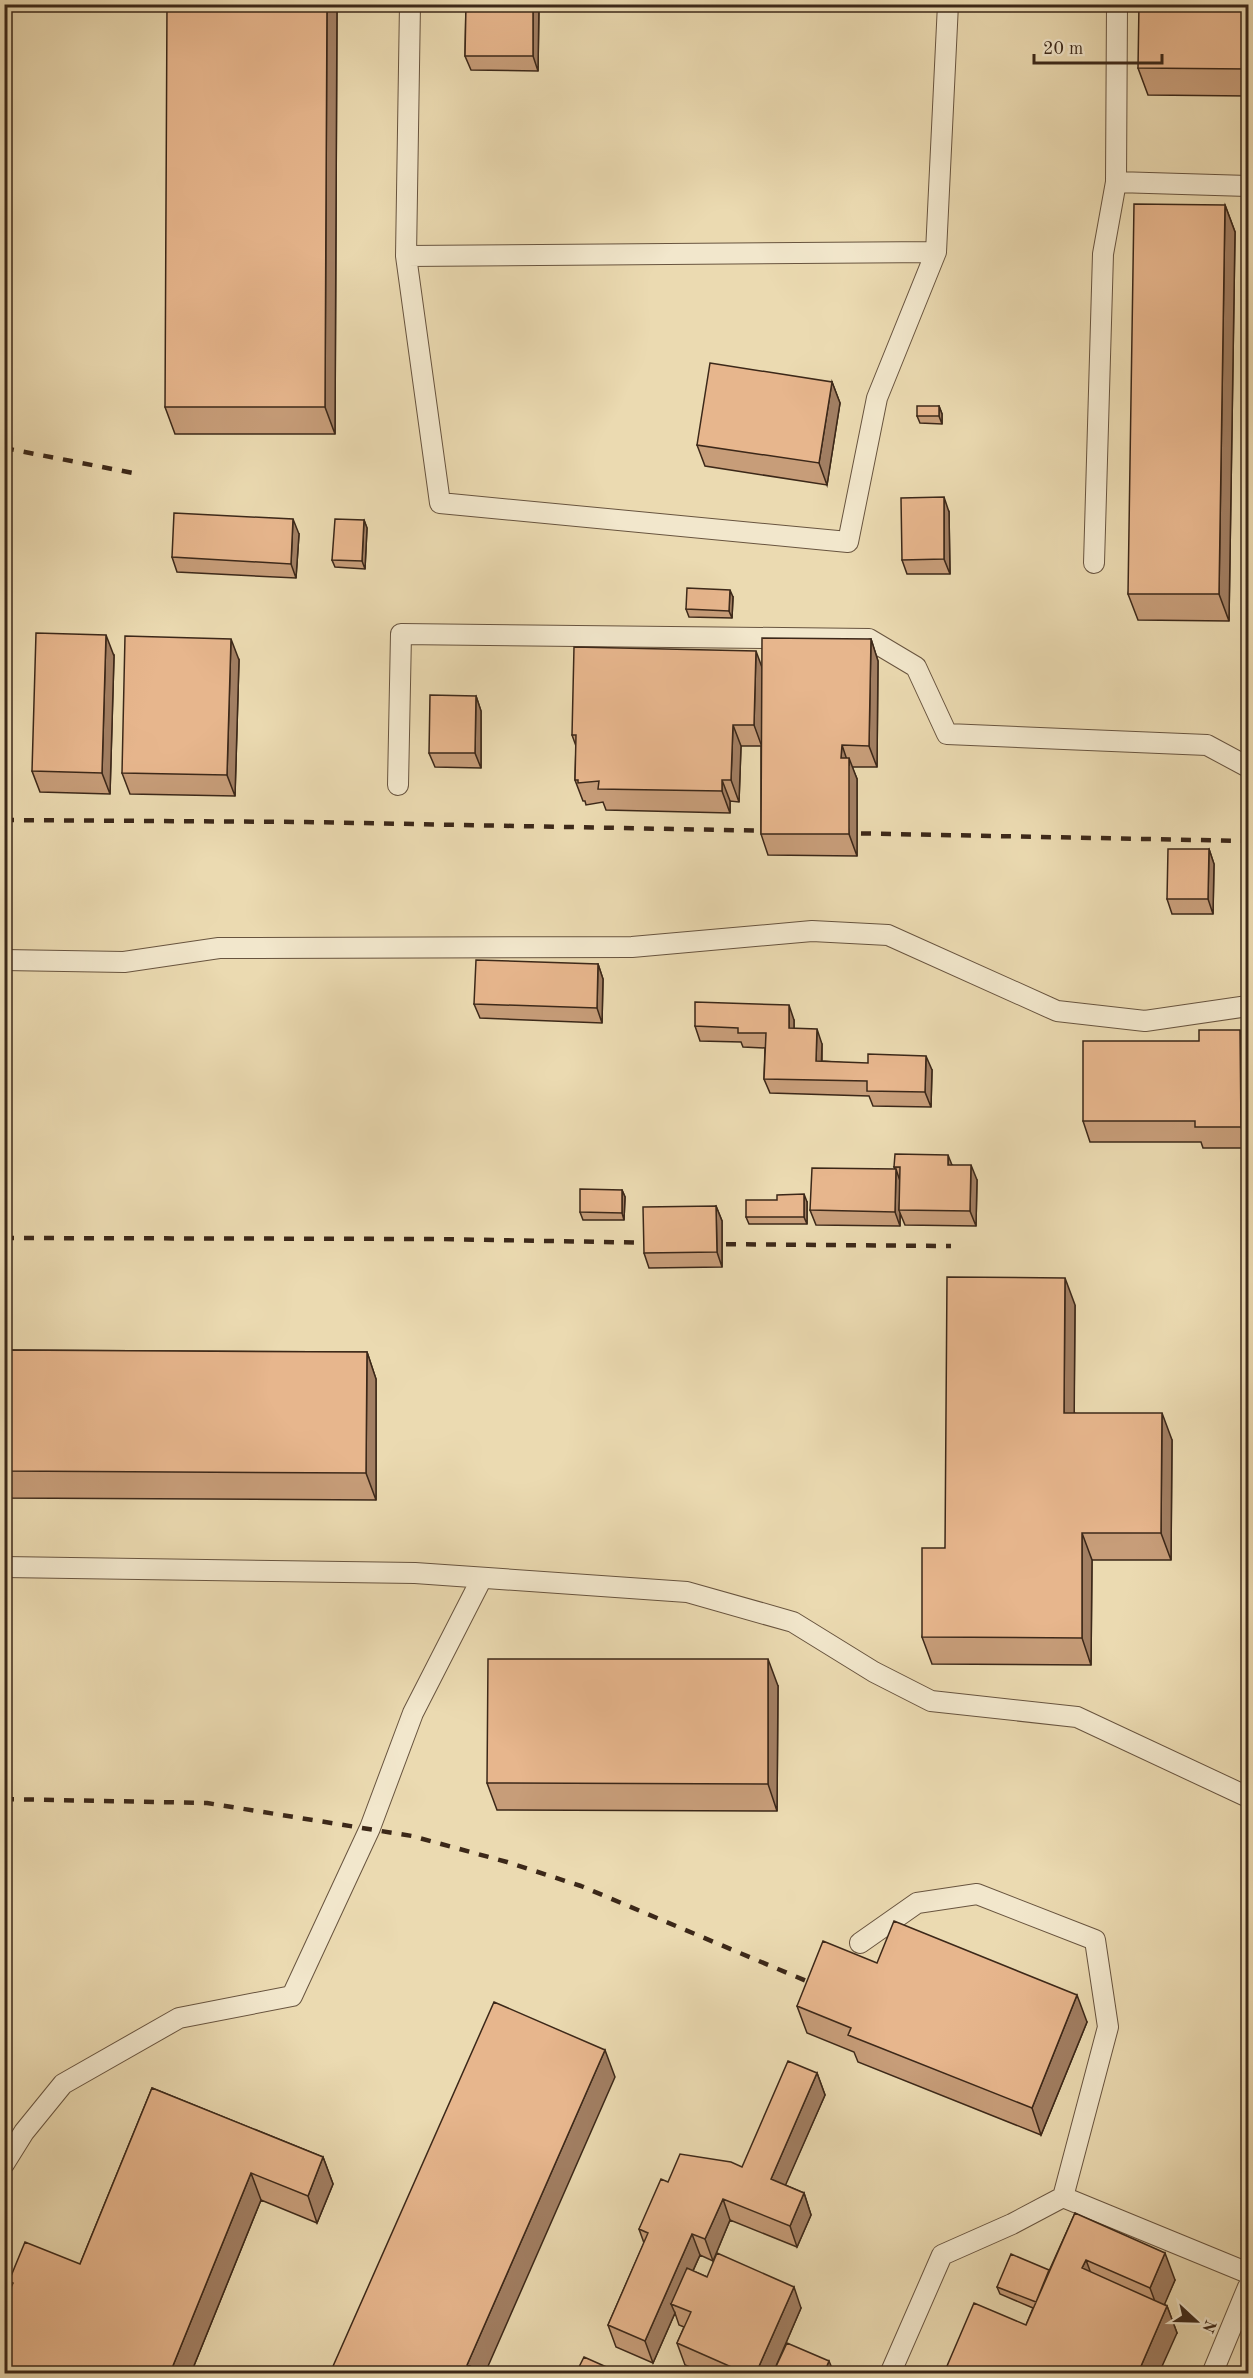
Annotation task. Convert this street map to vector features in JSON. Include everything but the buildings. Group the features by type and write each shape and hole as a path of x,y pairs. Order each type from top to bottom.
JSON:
{"lane":[{"path":"410,4 405,256 440,503 848,542 877,398 936,252 948,4"},
{"path":"1094,563 1103,254 1116,182 1117,4"},
{"path":"1116,182 1248,186"},
{"path":"405,256 936,252"},
{"path":"398,785 401,634 869,639 916,667 947,734 1207,745 1248,767"},
{"path":"4,960 124,962 219,948 632,947 812,931 888,935 1057,1011 1145,1021 1248,1006"},
{"path":"4,1567 403,1573 687,1592 793,1622 874,1671 931,1701 1077,1717 1248,1797"},
{"path":"4,2164 24,2132 63,2084 179,2018 292,1996 370,1828 413,1713 482,1578"},
{"path":"860,1943 917,1903 977,1894 1095,1940 1108,2027 1063,2197 1012,2224 942,2254 890,2373"},
{"path":"1063,2197 1248,2273"},
{"path":"1212,2373 1248,2287"}],"railway":[{"path":"4,448 133,473"},
{"path":"4,820 306,822 778,831"},
{"path":"841,833 1248,841"},
{"path":"4,1238 437,1239 661,1243"},
{"path":"706,1244 951,1246"},
{"path":"4,1799 207,1803 412,1836 507,1862 581,1886 823,1988"}]}
